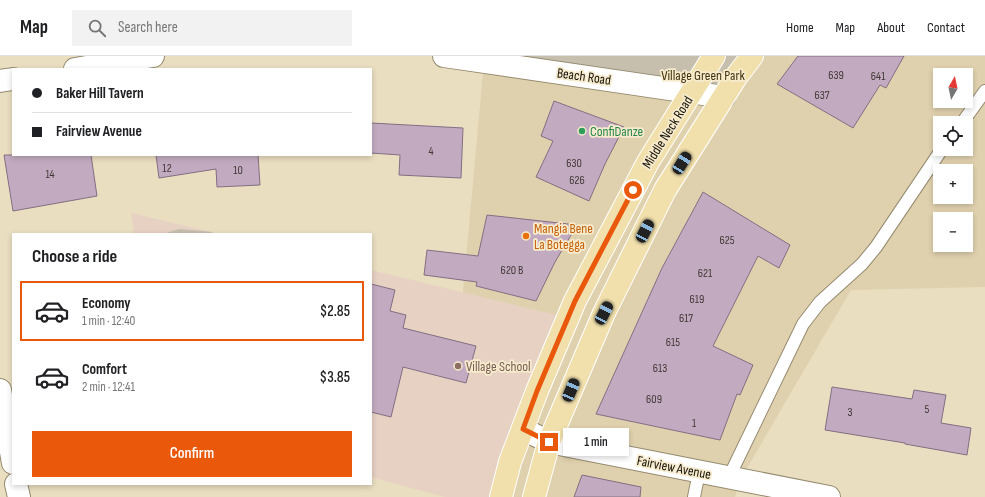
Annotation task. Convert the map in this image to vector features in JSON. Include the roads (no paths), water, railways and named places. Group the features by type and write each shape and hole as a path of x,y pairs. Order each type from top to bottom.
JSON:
{"main road":[{"name":"Middle Neck Road","path":"501,497 510,462 537,391 575,301 648,162 714,56"},
{"path":"534,497 549,442 604,313 662,197 724,97 752,56"}],"street":[{"path":"81,68 153,56"},
{"name":"Beach Road","path":"444,56 724,97"},
{"path":"0,81 12,79"},
{"path":"0,390 12,457"},
{"name":"Fairview Avenue","path":"523,429 549,442 829,497"},
{"path":"16,485 18,497"}],"lane":[{"path":"967,116 985,91"},
{"path":"729,477 803,324 820,302 862,264 937,156"},
{"path":"694,497 699,472"}],"place":[{"name":"ConfiDanze","path":"582,131"},
{"name":"Mangia Bene La Botegga","path":"526,236"},
{"name":"Village School","path":"458,366"}],"park label":[{"name":"Village Green Park","path":"703,75"}]}
